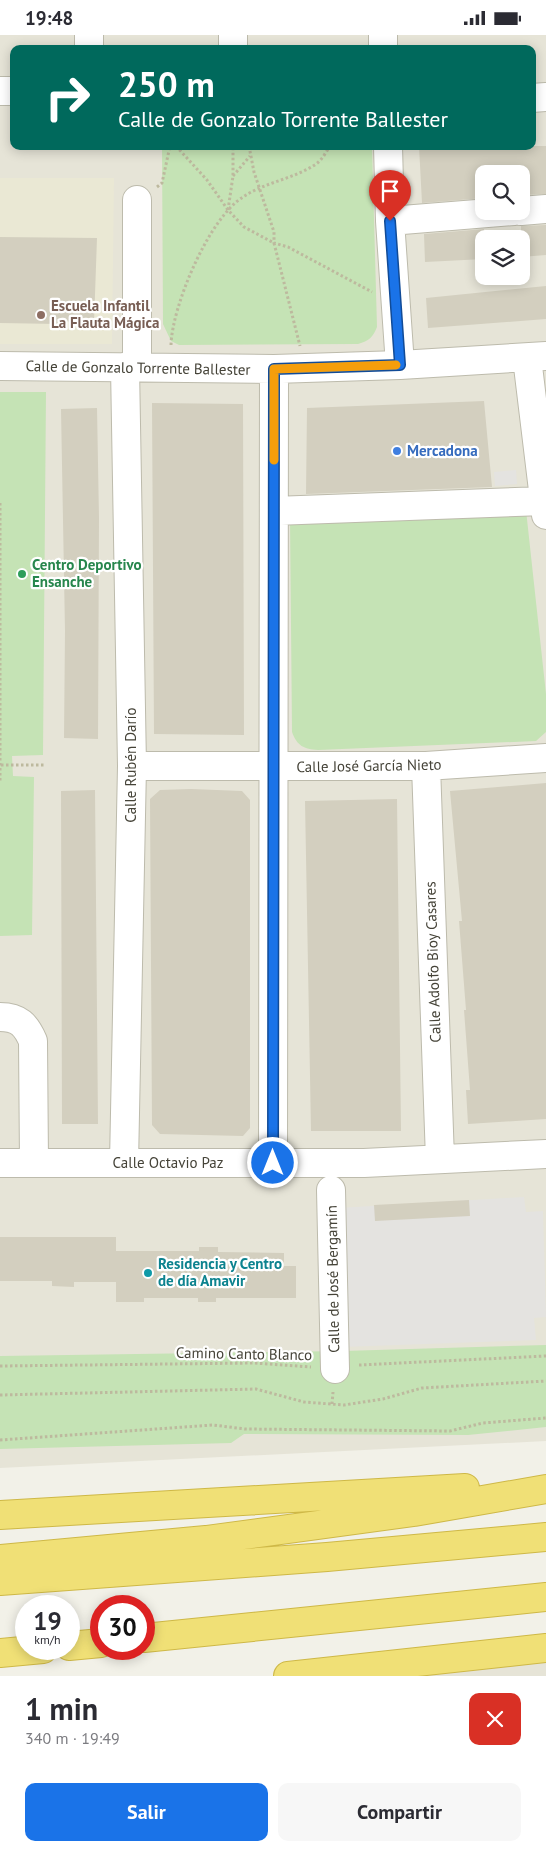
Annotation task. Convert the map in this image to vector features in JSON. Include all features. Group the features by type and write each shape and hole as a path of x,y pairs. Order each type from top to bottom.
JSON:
{"highway":[{"path":"0,1515 546,1483"},
{"path":"11,1558 206,1540 414,1512 546,1489"},
{"path":"0,1581 327,1557 546,1537"},
{"path":"155,1637 546,1597"},
{"path":"287,1676 546,1648"},
{"path":"0,1653 15,1652"}],"street":[{"path":"388,150 390,221 400,365"},
{"name":"Calle Rubén Darío","path":"124,1163 132,766 131,367 137,200"},
{"path":"530,210 546,209"},
{"path":"390,221 475,214"},
{"path":"274,511 545,508 537,357"},
{"name":"Calle de Gonzalo Torrente Ballester","path":"0,366 274,369 400,365 537,357"},
{"path":"273,1163 274,369"},
{"name":"Calle José García Nieto","path":"132,766 426,766 546,758"},
{"name":"Calle Adolfo Bioy Casares","path":"426,766 440,1159"},
{"path":"0,1017 10,1017 27,1027 33,1041 34,1163"},
{"name":"Calle Octavio Paz","path":"0,1163 364,1163 546,1154"},
{"name":"Calle de José Bergamín","path":"331,1190 335,1369"}],"path":[{"path":"137,200 162,183 169,150"},
{"path":"180,150 207,180 228,211 244,227 274,243 288,247 379,296"},
{"path":"228,211 233,176 232,150"},
{"path":"249,150 259,188 274,232 274,243 300,346"},
{"path":"171,347 174,317 217,220 241,197 318,163 327,150"},
{"path":"233,176 250,156"},
{"path":"0,503 0,784"},
{"path":"1,765 45,765"},
{"name":"Camino Canto Blanco","path":"0,1367 254,1363 335,1369 381,1363 546,1356"},
{"path":"0,1395 256,1389 304,1401 344,1405 384,1399 422,1388 546,1381"},
{"path":"0,1440 213,1425 245,1429 450,1431 484,1423 546,1418"}],"shaded area":[{"path":"0,35 546,35 546,1441 0,1468"},
{"path":"0,178 114,178 112,344 0,344"},
{"path":"516,470 517,484 495,486 494,472"},
{"path":"524,1197 526,1212 543,1211 546,1317 534,1318 536,1340 342,1347 338,1208"},
{"path":"546,1658 546,1676 291,1676"}],"green space":[{"path":"162,150 372,150 377,327 368,340 358,344 179,345 171,341 163,324"},
{"name":"Centro Deportivo Ensanche","path":"0,392 46,392 43,755 12,756 13,776 34,777 32,935 0,936"},
{"path":"526,510 546,694 546,732 536,741 318,750 305,748 299,744 292,732 290,518"},
{"path":"546,1345 546,1427 468,1435 244,1434 231,1443 0,1449 0,1356 343,1351"}],"building":[{"path":"536,146 546,146 546,194 530,195 530,165 475,165 475,199 422,203 419,150 536,150"},
{"path":"546,225 546,255 530,256 530,230 521,230 521,226"},
{"path":"484,229 475,230 475,259 425,262 424,234"},
{"path":"0,237 97,238 94,323 58,321 58,324 0,323"},
{"path":"546,286 546,319 428,328 426,298"},
{"name":"Mercadona","path":"484,401 492,487 306,494 307,408"},
{"path":"152,403 243,404 244,735 154,734"},
{"path":"97,408 99,518 98,739 64,738 65,631 61,409"},
{"path":"546,783 546,1119 468,1124 466,1090 470,1090 459,921 462,921 450,791"},
{"path":"95,790 98,1124 62,1124 61,791"},
{"path":"160,790 242,791 250,800 250,1128 243,1136 160,1134 152,1125 150,799"},
{"path":"397,799 401,1131 311,1131 305,801"},
{"path":"469,1200 470,1216 375,1221 374,1205"},
{"name":"Residencia y Centro de día Amavir","path":"0,1237 116,1237 116,1251 199,1251 199,1247 218,1247 218,1252 284,1253 284,1266 296,1266 296,1298 216,1298 216,1302 198,1302 198,1298 144,1298 144,1302 116,1302 116,1282 74,1282 74,1287 52,1286 52,1281 0,1281"}],"slow traffic":[{"path":"274,460 274,369 396,365"}],"place":[{"name":"Escuela Infantil La Flauta Mágica","path":"41,315"},
{"name":"Mercadona","path":"397,451"},
{"name":"Centro Deportivo Ensanche","path":"22,574"},
{"name":"Residencia y Centro de día Amavir","path":"148,1273"}],"route":[{"path":"273,1163 274,369 400,365 390,221"}]}
